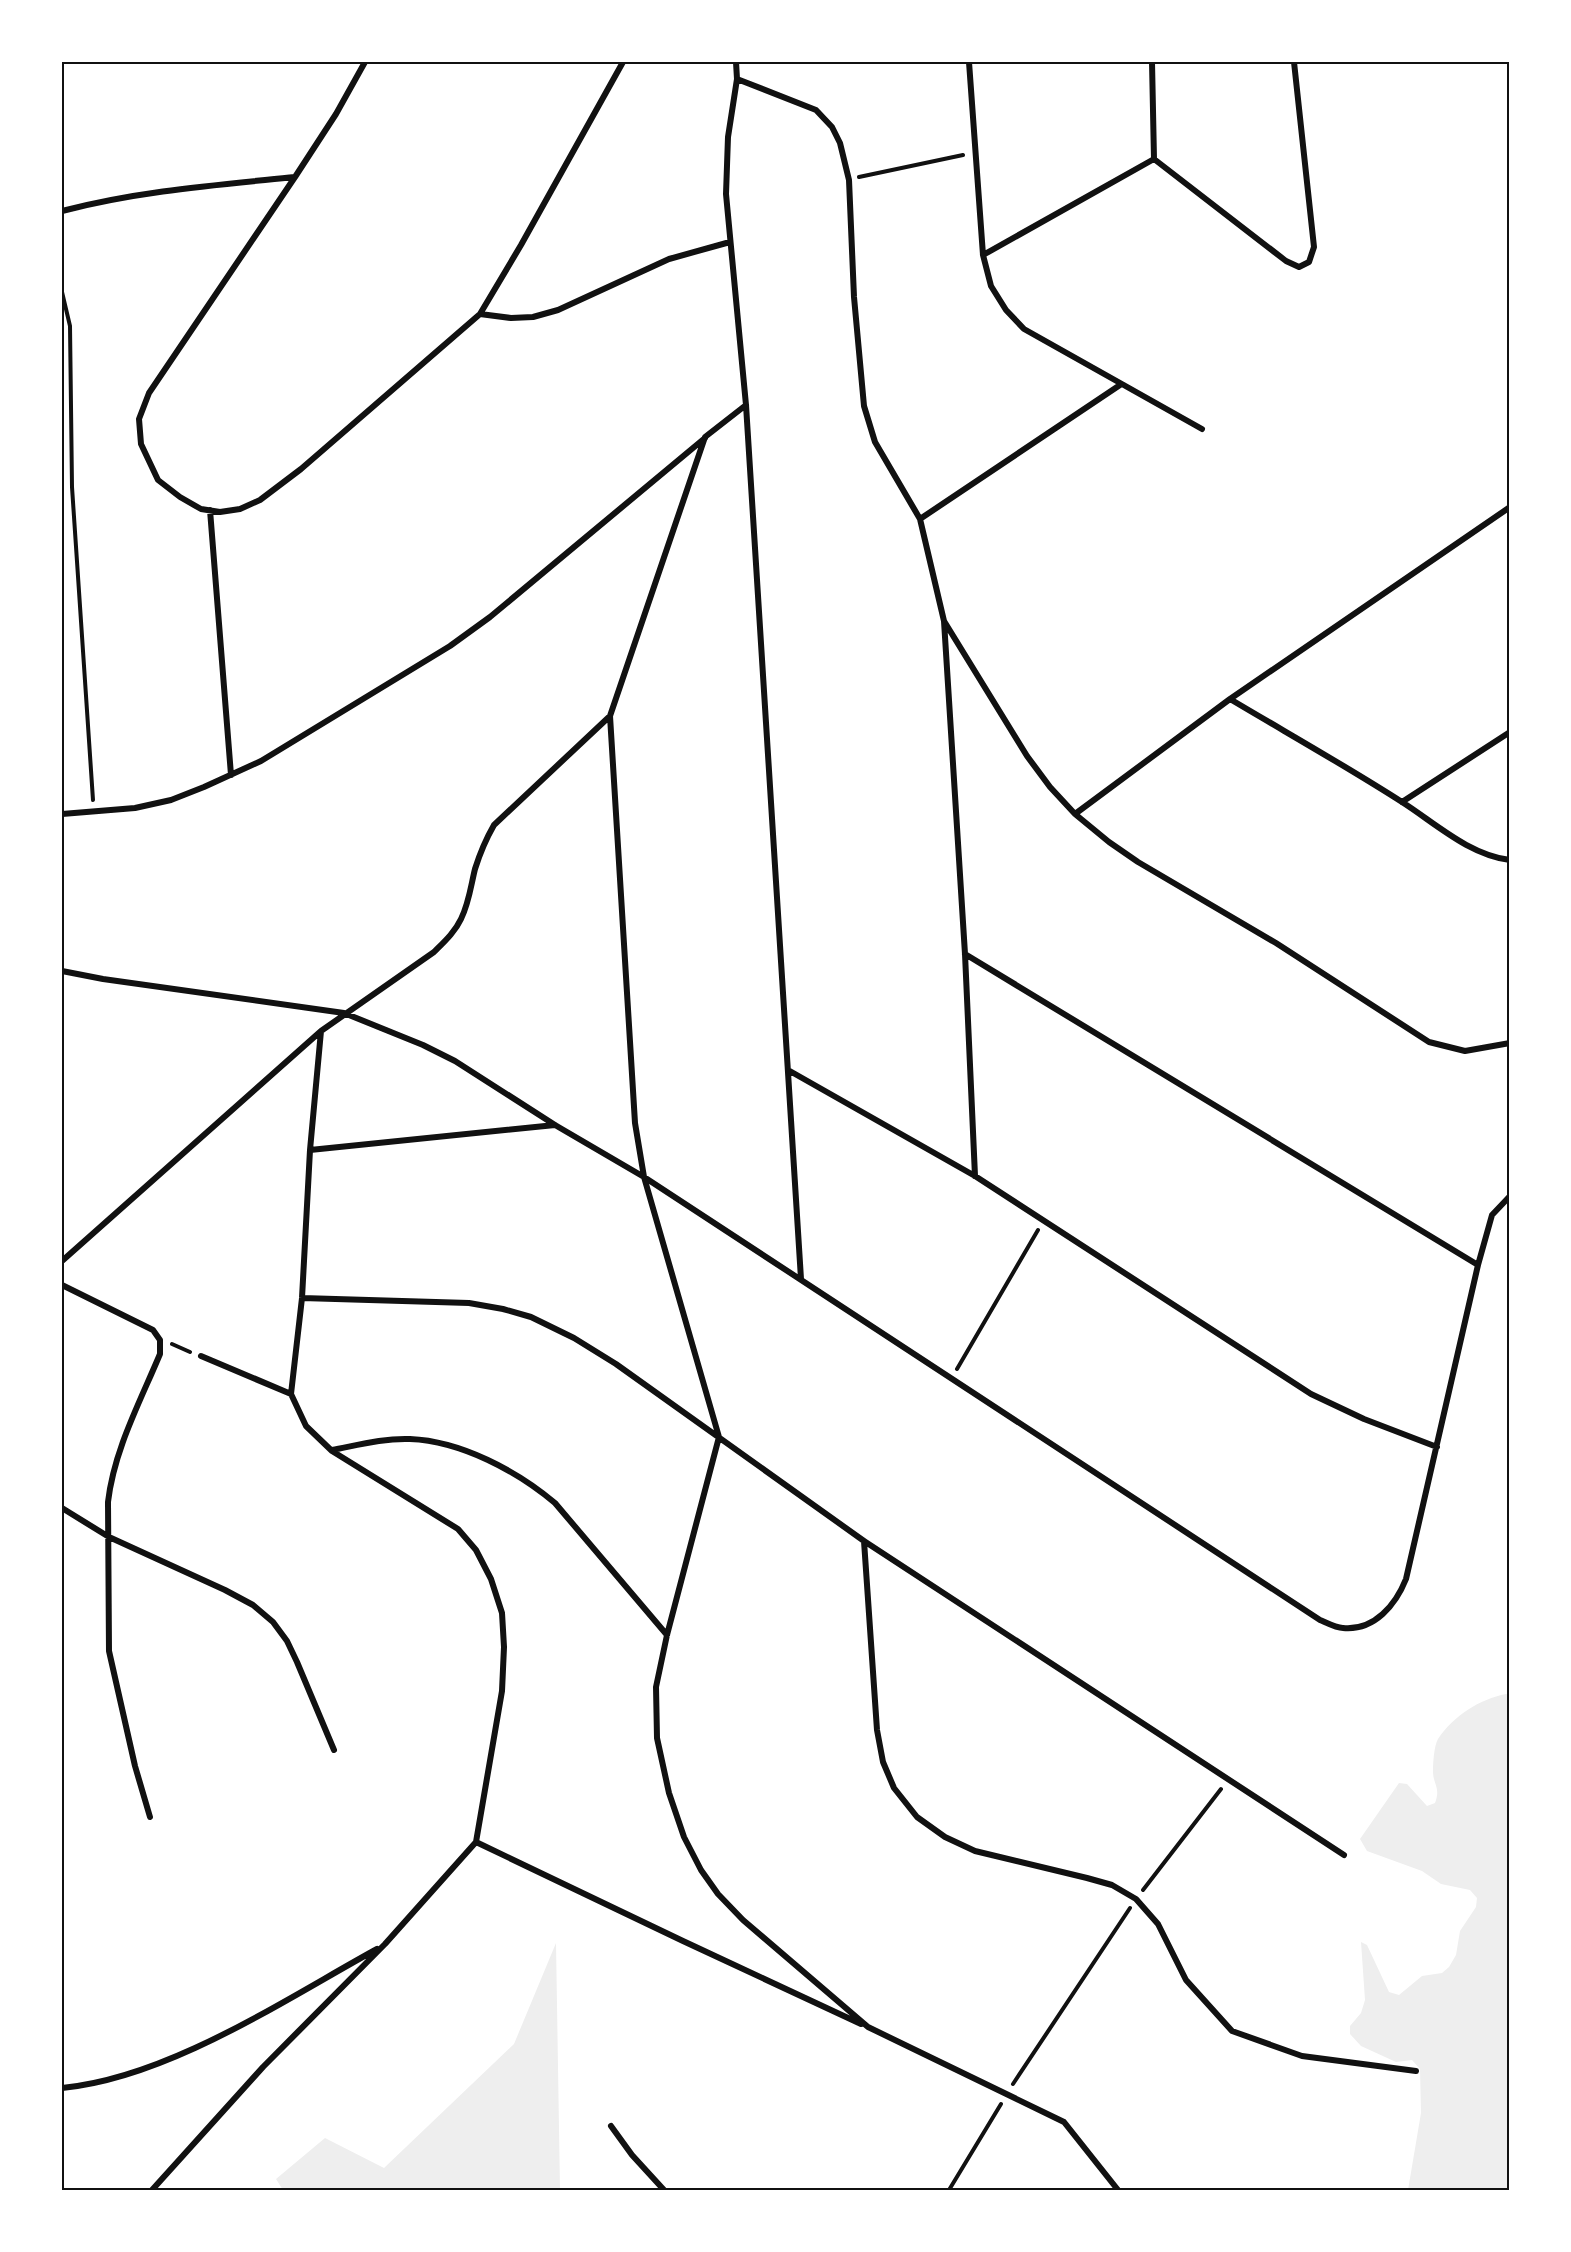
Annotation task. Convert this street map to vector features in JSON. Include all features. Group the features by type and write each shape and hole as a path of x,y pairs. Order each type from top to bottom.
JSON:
{"street":[{"path":"365,62 336,114 295,177 149,393 139,419 141,444 158,480 201,509 220,512 240,509 260,500 301,469 480,314 623,62"},
{"path":"736,62 737,79 728,137 726,194 746,405 801,1279"},
{"path":"969,62 983,255 991,286 1006,310 1024,329 1120,385 1202,429"},
{"path":"1152,62 1154,159"},
{"path":"1154,159 1286,261 1299,267 1305,265 1312,256 1314,247 1294,62"},
{"path":"737,79 816,110 832,127 840,143 849,180 864,406 875,442 920,519 944,621 965,954 975,1176"},
{"path":"983,255 1154,159"},
{"path":"62,211 95,202 147,193 295,177"},
{"path":"480,314 511,318 533,317 558,310 669,259 730,242"},
{"path":"920,519 1120,385"},
{"path":"62,814 135,808 171,800 231,775 280,749 450,646 490,617 746,405"},
{"path":"705,437 610,716 634,1123 644,1177 719,1437 667,1635 656,1687 657,1738 669,1793 684,1837 701,1870 718,1894 743,1920 868,2027"},
{"path":"1075,814 1230,699 1509,507"},
{"path":"210,510 231,775"},
{"path":"944,621 1027,756 1050,787 1075,814 1138,862 1276,944 1429,1042 1465,1051 1509,1042"},
{"path":"1230,699 1402,802 1461,842 1499,859 1509,860"},
{"path":"62,1261 321,1031 434,951 451,936 461,919 482,850 494,825 610,716"},
{"path":"1402,802 1509,732"},
{"path":"965,954 1478,1265"},
{"path":"62,971 103,979 344,1013 423,1045 455,1061 555,1125 644,1177 1320,1620 1342,1628 1364,1626 1384,1613 1399,1596 1407,1579 1478,1265 1492,1215 1509,1196"},
{"path":"152,2190 262,2067 385,1944 476,1842 502,1690 504,1647 502,1613 491,1579 476,1550 458,1529 332,1450 306,1426 291,1394 302,1298 310,1150 321,1031"},
{"path":"788,1071 975,1176 1311,1394 1364,1419 1437,1447"},
{"path":"310,1150 555,1125"},
{"path":"62,1285 153,1330 160,1340 160,1354 126,1434 111,1478 108,1503 109,1651 135,1766 150,1816"},
{"path":"302,1298 470,1303 531,1317 574,1338 616,1364 864,1541 1344,1856"},
{"path":"201,1356 291,1394"},
{"path":"332,1450 391,1439 426,1440 478,1456 513,1472 538,1488 555,1503 667,1635"},
{"path":"62,1508 109,1537 253,1605 273,1622 287,1641 334,1750"},
{"path":"864,1541 877,1730 883,1762 894,1788 917,1817 945,1837 975,1851 1112,1885 1136,1899 1158,1924 1186,1980 1232,2031 1302,2056 1416,2071"},
{"path":"476,1842 1064,2122 1118,2190"},
{"path":"62,2088 102,2081 141,2070 188,2051 385,1944"},
{"path":"610,2126 632,2155 664,2190"}],"path":[{"path":"849,180 975,152"},
{"path":"62,292 70,326 72,487 94,812"},
{"path":"952,1377 1042,1221"},
{"path":"160,1340 201,1356"},
{"path":"949,2190 1006,2094 1136,1899 1228,1780"}],"shaded area":[{"path":"1506,1694 1510,1695 1509,2190 1408,2190 1421,2113 1420,2069 1412,2060 1396,2062 1361,2046 1350,2034 1350,2026 1361,2013 1365,2000 1361,1942 1367,1945 1389,1992 1399,1995 1422,1976 1442,1973 1449,1967 1456,1955 1460,1931 1476,1907 1477,1898 1470,1890 1441,1884 1422,1871 1367,1851 1360,1839 1399,1783 1407,1784 1427,1806 1435,1803 1437,1790 1433,1776 1433,1764 1438,1739 1451,1723 1477,1704"},
{"path":"556,1943 560,2190 283,2190 276,2179 325,2138 384,2168 514,2044"}]}
